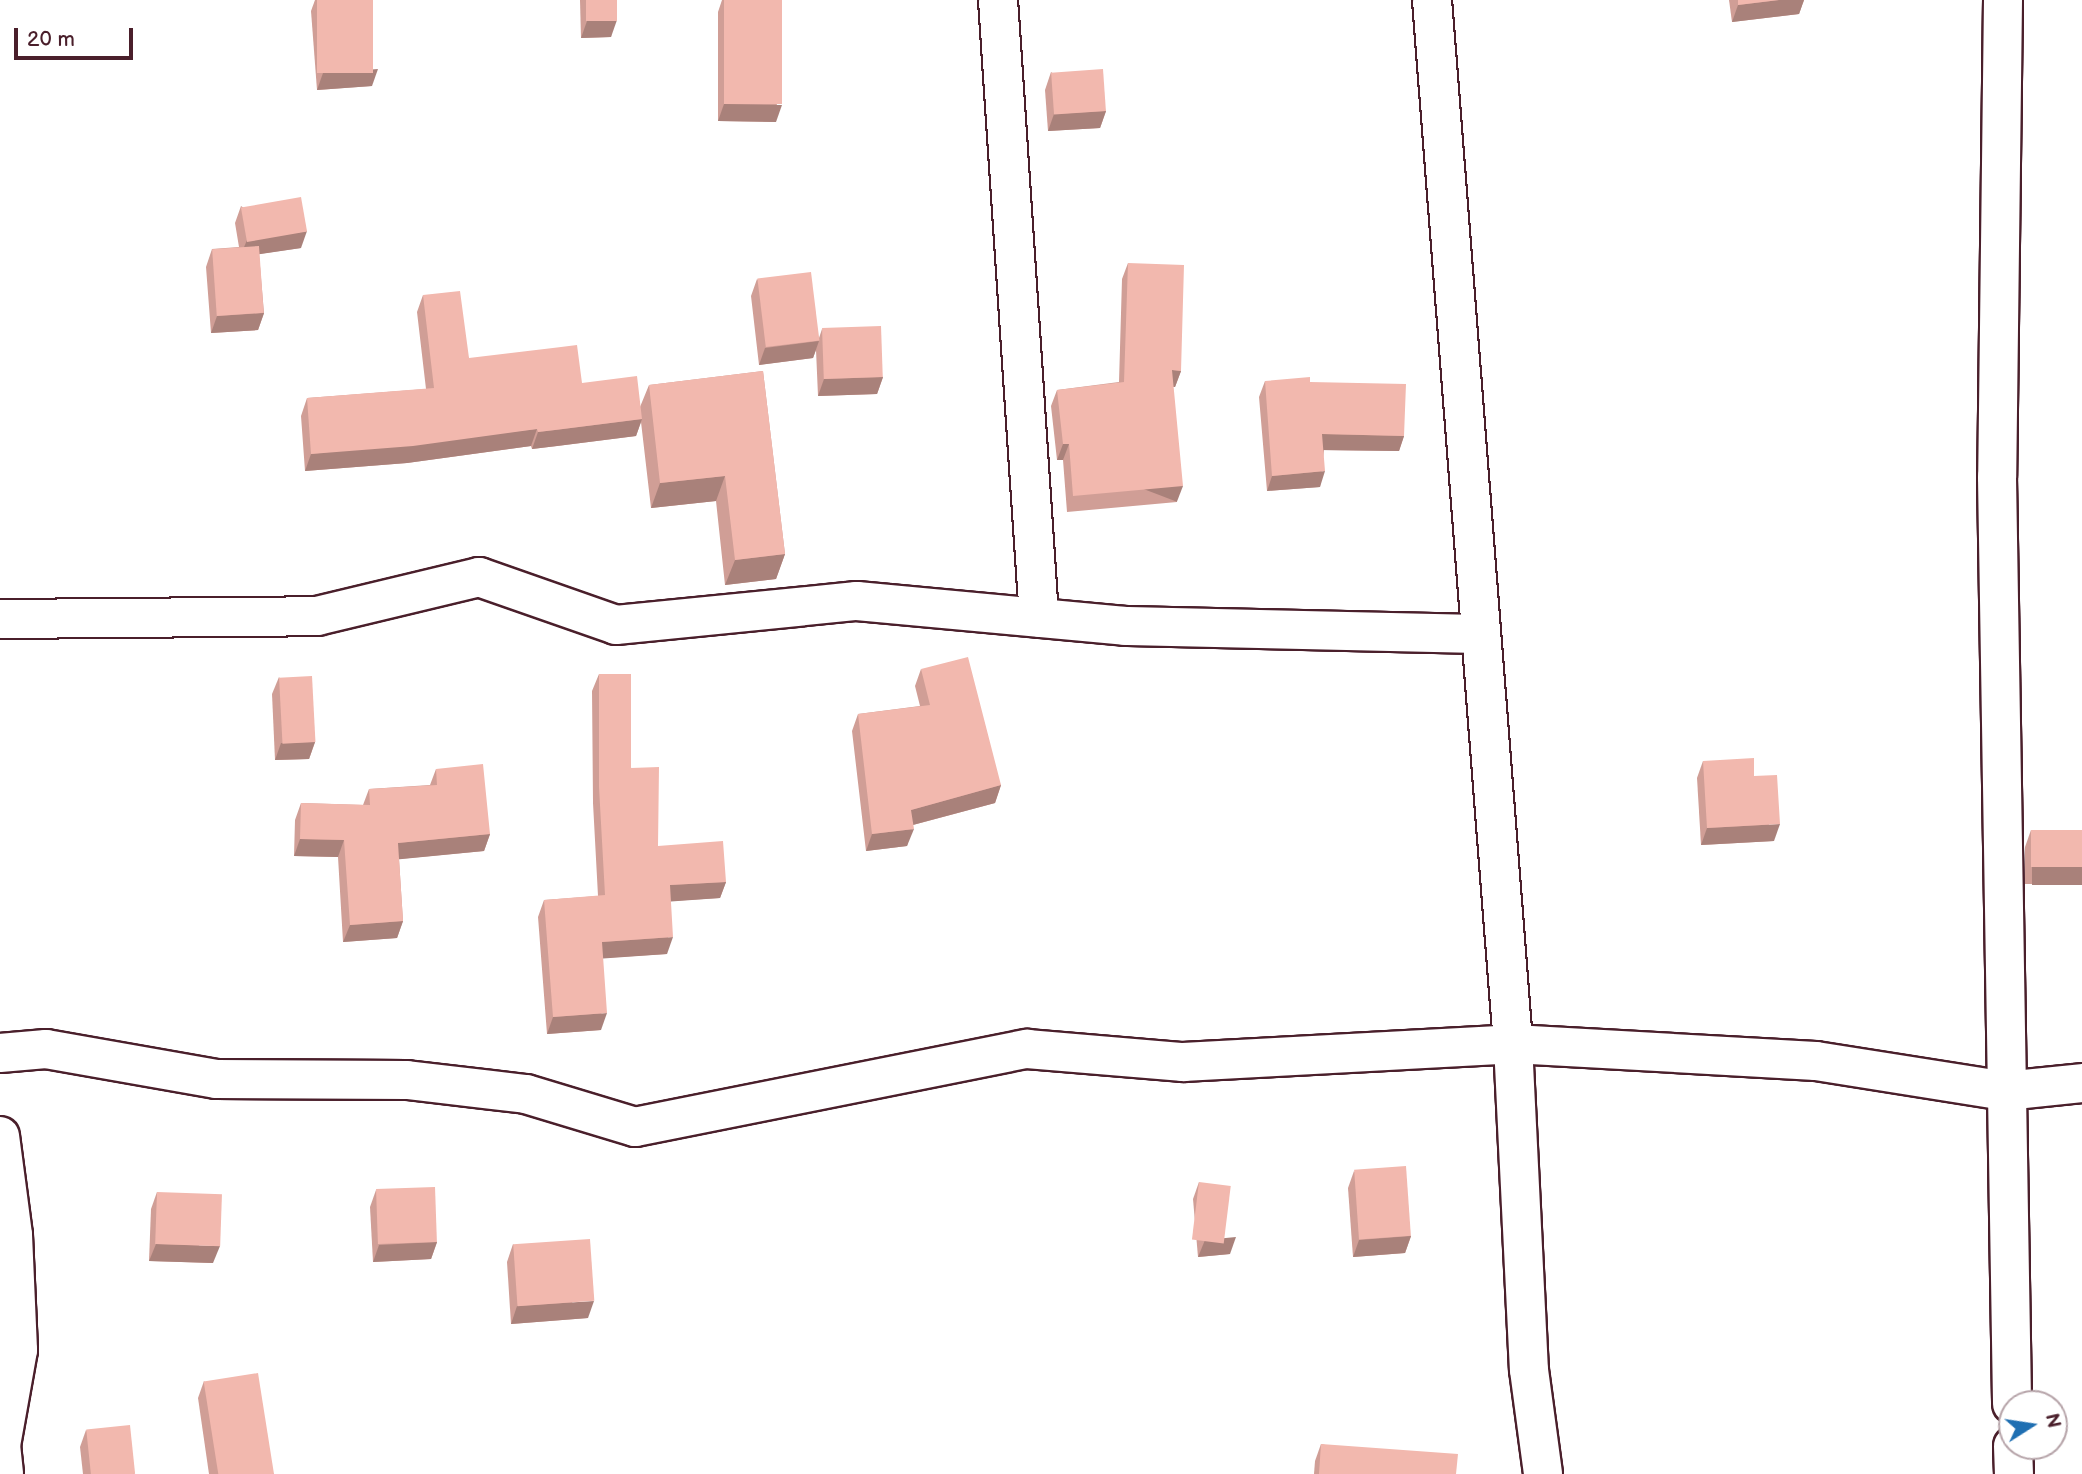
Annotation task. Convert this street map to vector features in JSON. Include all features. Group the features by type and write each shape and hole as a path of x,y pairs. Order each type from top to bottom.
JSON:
{"street":[{"path":"998,0 1039,618"},
{"path":"1432,0 1513,1044 1529,1370 1543,1474"},
{"path":"2003,0 1997,477 2012,1390"},
{"path":"0,619 317,616 479,577 616,625 857,601 1125,626 1481,634"},
{"path":"0,1053 46,1049 216,1079 407,1080 526,1094 635,1127 1027,1049 1183,1062 1513,1044 1816,1061 2005,1091 2082,1083"},
{"path":"0,1136 13,1235 18,1350 1,1445 4,1474"}],"building":[{"path":"317,0 373,0 373,73 317,73"},
{"path":"586,0 617,0 617,21 586,21"},
{"path":"724,0 782,0 782,104 724,104"},
{"path":"1738,0 1779,0 1738,5"},
{"path":"1103,69 1106,111 1054,115 1051,73"},
{"path":"301,197 307,231 247,242 241,208"},
{"path":"259,246 264,313 217,316 212,249"},
{"path":"1128,263 1184,265 1181,371 1172,370 1183,486 1073,496 1069,444 1063,444 1057,390 1124,382"},
{"path":"811,272 819,340 766,347 757,279"},
{"path":"460,291 469,358 577,345 582,383 637,376 642,419 538,432 537,429 413,446 311,454 307,398 434,388 423,295"},
{"path":"881,326 883,377 824,379 822,328"},
{"path":"763,371 785,554 735,560 725,476 660,483 649,385"},
{"path":"1310,377 1310,382 1406,384 1404,436 1322,434 1325,471 1272,476 1265,381"},
{"path":"968,657 1001,785 911,810 914,829 872,834 858,714 930,705 921,669"},
{"path":"599,674 631,674 631,768 659,767 658,846 723,841 726,882 670,885 673,937 602,942 607,1013 553,1017 544,900 605,895 599,787"},
{"path":"312,676 315,742 282,744 279,678"},
{"path":"1754,758 1754,776 1777,775 1780,824 1707,828 1703,761"},
{"path":"483,764 490,834 398,843 403,921 350,925 344,840 300,839 301,803 370,805 369,789 437,785 436,769"},
{"path":"2031,830 2082,830 2082,867 2031,867"},
{"path":"1406,1166 1411,1236 1359,1239 1354,1170"},
{"path":"1199,1182 1231,1186 1224,1243 1192,1240"},
{"path":"435,1187 437,1242 378,1244 376,1189"},
{"path":"157,1192 222,1194 220,1246 155,1244"},
{"path":"590,1239 594,1301 518,1306 513,1244"},
{"path":"258,1373 274,1474 218,1474 204,1382"},
{"path":"130,1425 135,1474 91,1474 86,1430"},
{"path":"1321,1444 1458,1454 1456,1474 1319,1474"}]}
